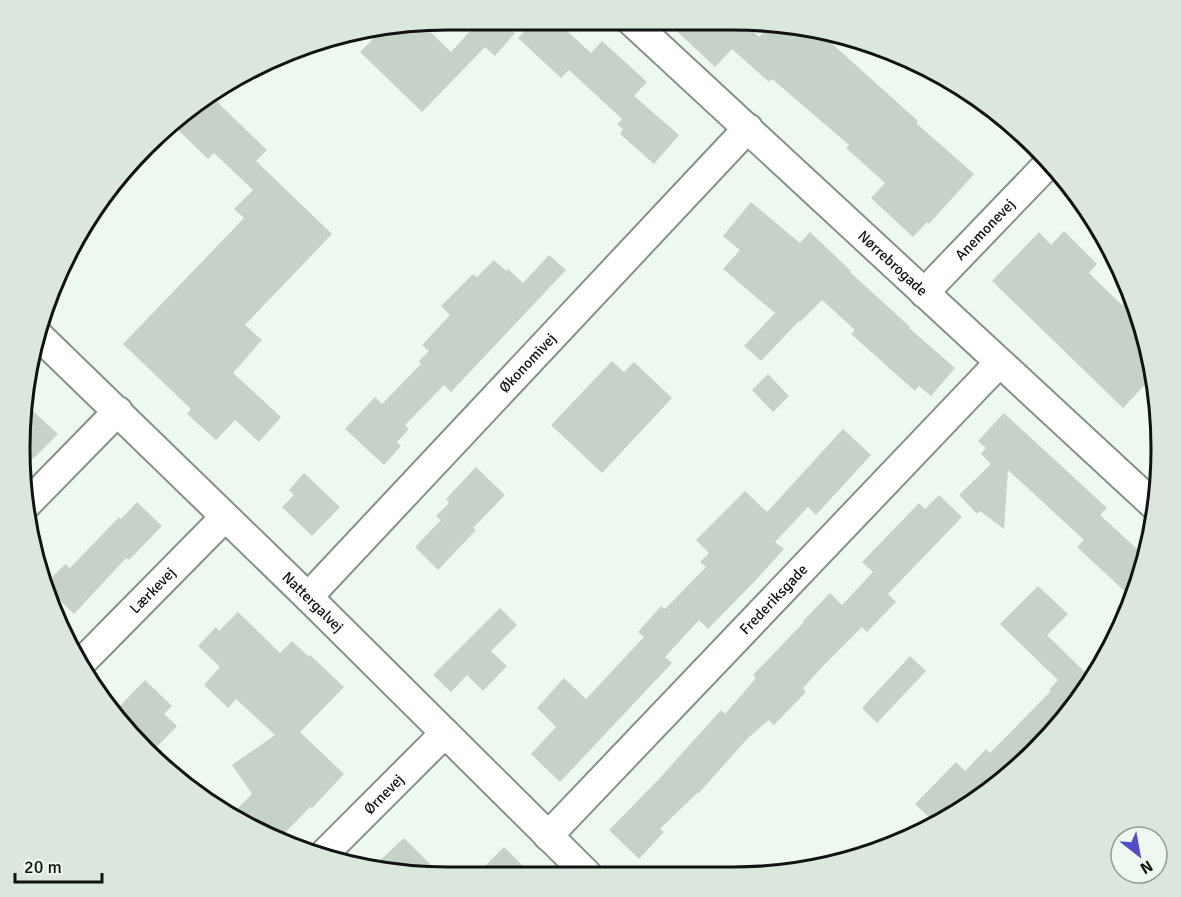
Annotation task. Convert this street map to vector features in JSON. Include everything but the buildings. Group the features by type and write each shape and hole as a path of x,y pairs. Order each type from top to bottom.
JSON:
{"street":[{"name":"Nørrebrogade","path":"641,30 1147,499"},
{"name":"Økonomivej","path":"308,597 747,128"},
{"name":"Anemonevej","path":"924,293 1043,169"},
{"name":"Nattergalvej","path":"44,341 308,597 580,867"},
{"name":"Frederiksgade","path":"548,836 999,363"},
{"path":"33,497 118,411"},
{"name":"Lærkevej","path":"86,658 225,517"},
{"name":"Ørnevej","path":"329,849 445,733"}]}
